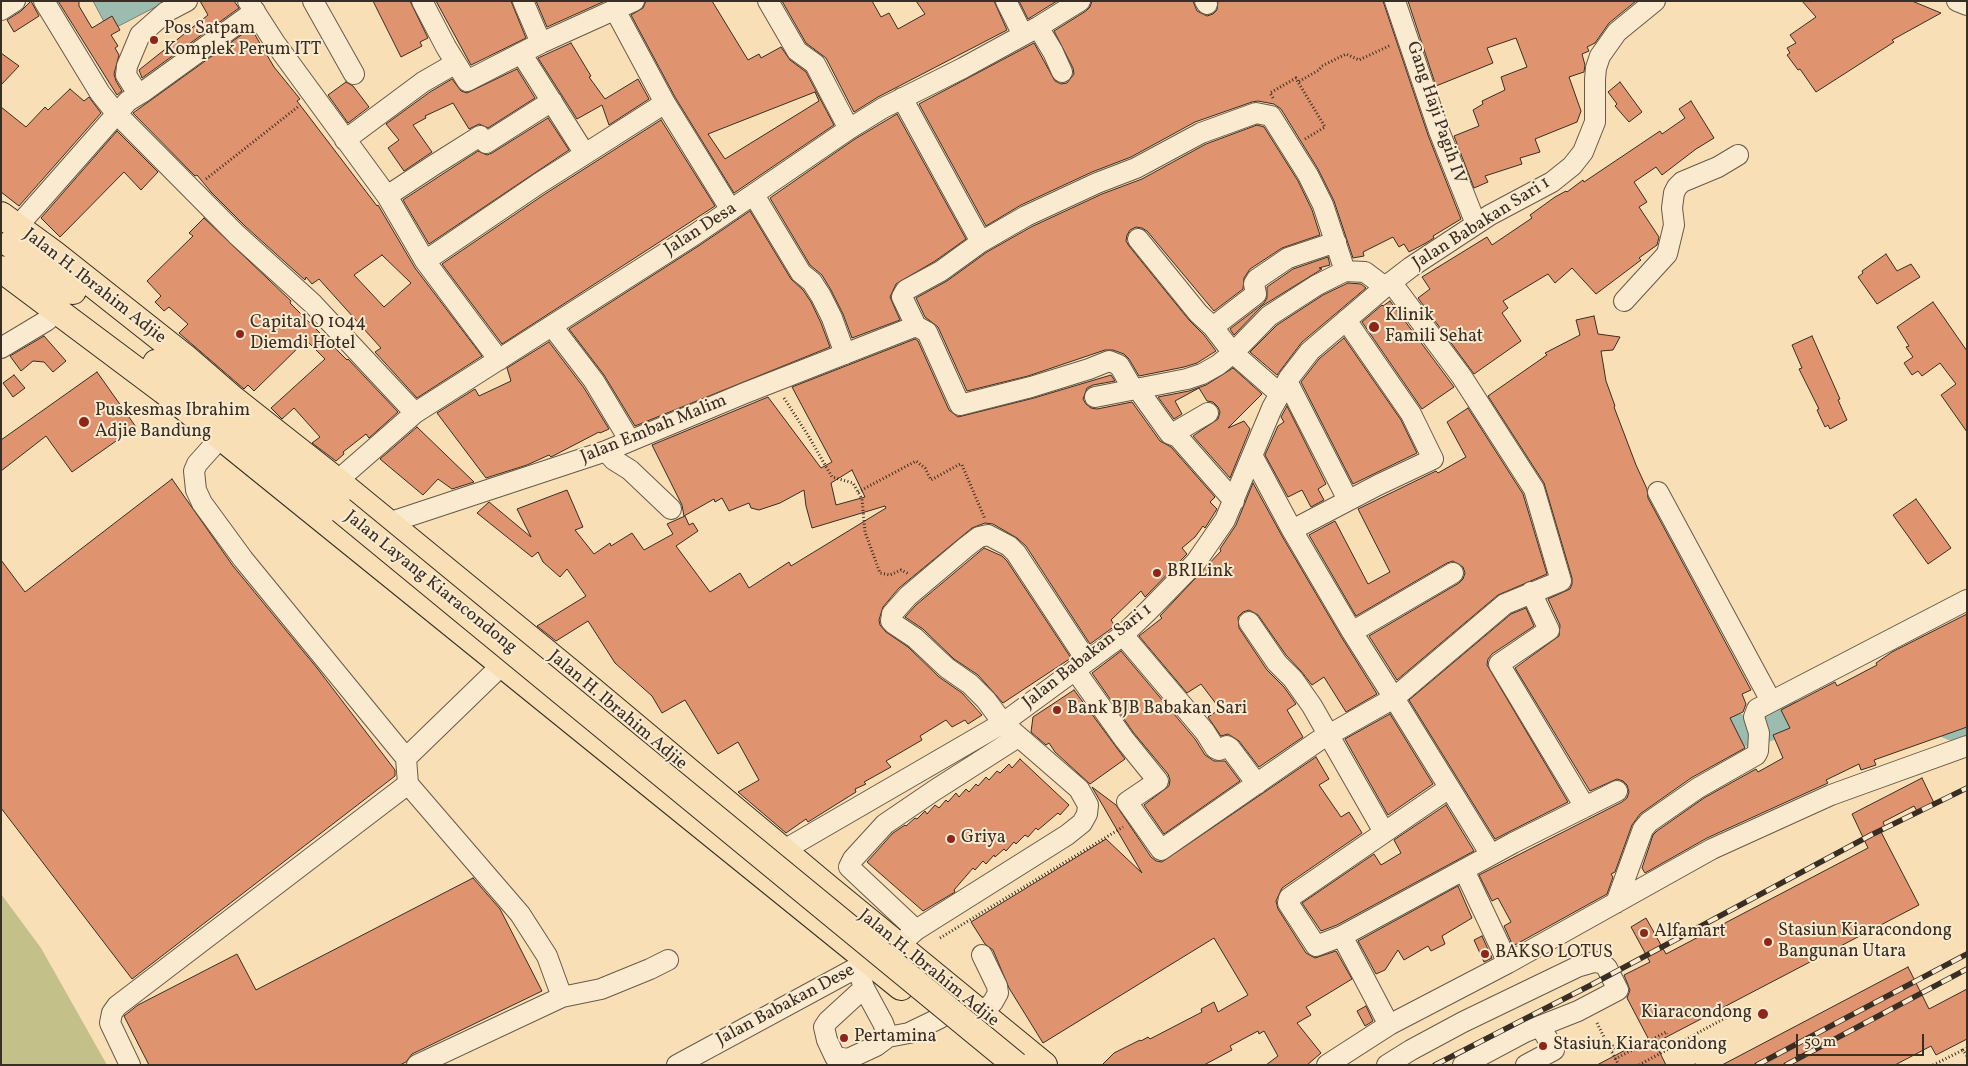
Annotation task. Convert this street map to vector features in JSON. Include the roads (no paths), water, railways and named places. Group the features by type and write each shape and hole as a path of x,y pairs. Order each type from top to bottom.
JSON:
{"main road":[{"name":"Jalan H. Ibrahim Adjie","path":"6,226 124,336"},
{"name":"Jalan H. Ibrahim Adjie","path":"6,226 174,374"},
{"name":"Jalan H. Ibrahim Adjie","path":"1,252 124,336 174,374"},
{"path":"1,269 58,311 174,374 233,423 336,497"},
{"name":"Jalan H. Ibrahim Adjie","path":"233,423 264,473 503,664 763,876 863,964 940,1018 993,1061"},
{"name":"Jalan Layang Kiaracondong","path":"233,423 291,446 336,497 1016,1065"},
{"name":"Jalan Layang Kiaracondong","path":"264,473 336,497"},
{"name":"Jalan H. Ibrahim Adjie","path":"336,497 388,523 806,869 909,944 982,1013 1044,1065"},
{"path":"993,1061 1007,1034"}],"street":[{"path":"1,10 15,1"},
{"path":"44,1 100,93 116,113 237,235 313,304 416,413"},
{"path":"138,94 126,75 127,66 140,35 166,12 187,1"},
{"path":"313,1 354,74"},
{"path":"422,1 446,47 467,81 541,43 634,1"},
{"path":"523,1 541,43"},
{"path":"768,1 797,51 815,64 849,129"},
{"path":"1006,1 1031,31 1053,52 1062,72"},
{"name":"Jalan Desa","path":"336,497 416,413 754,195 849,129 883,108 1031,31 1080,1"},
{"name":"Gang Haji Pagih IV","path":"1395,1 1439,131 1476,224"},
{"name":"Jalan Babakan Sari 1","path":"763,876 784,850 1003,724 1122,635 1148,612 1196,562 1225,520 1272,408 1283,388 1310,352 1388,284 1450,240 1552,182 1572,166 1583,152 1595,122 1595,79 1600,56 1617,32 1655,1"},
{"path":"1957,1 1967,5"},
{"path":"6,226 128,101 143,92 252,6 274,43 387,196 425,260 499,360"},
{"path":"615,10 666,103 731,210"},
{"path":"522,53 585,154"},
{"path":"345,140 423,82 456,63"},
{"path":"902,98 981,242"},
{"path":"387,196 480,136 486,143 552,101"},
{"path":"425,260 538,184 666,103"},
{"path":"1234,501 1178,437 1172,434 1135,389 1119,365 1110,361 1031,387 960,405 926,332 916,326 902,297 906,290 941,271 981,242 1026,216 1097,183 1136,168 1201,133 1256,113 1271,116 1308,175 1323,205 1345,271"},
{"path":"1624,301 1667,254 1673,231 1672,208 1674,193 1677,187 1682,182 1718,167 1738,155"},
{"path":"754,195 801,273 812,282 822,296 845,354"},
{"path":"1138,239 1198,313 1214,327 1233,353 1283,388 1348,500"},
{"path":"1214,327 1256,294 1254,284 1256,280 1288,258 1336,242"},
{"path":"849,867 909,944 1067,835 1082,823 1087,814 1088,805 1079,789 1003,724 986,700 970,684 948,668 915,638 898,628 891,621 892,614 896,608 915,589 978,537 984,535 993,538 1009,546 1016,553 1124,739 1158,781 1126,802 1161,850 1329,734 1394,698 1505,604 1561,581 1534,489 1462,377 1388,284 1365,272 1345,271 1317,285 1270,316 1233,353 1202,374 1187,379 1095,398"},
{"path":"1,348 46,321 58,311"},
{"path":"1292,530 1378,484 1433,459 1411,414 1346,320"},
{"path":"552,326 594,381 630,441"},
{"name":"Jalan Embah Malim","path":"388,523 606,451 773,382 916,326"},
{"path":"1172,434 1208,413"},
{"path":"233,423 197,464 194,471 196,490 202,503 243,559 406,758 408,784 520,914 547,956 562,997"},
{"path":"606,451 614,460 630,470 671,508"},
{"path":"1253,457 1292,530 1352,632 1491,855"},
{"path":"1658,492 1771,701"},
{"path":"1352,632 1453,573"},
{"path":"1531,592 1549,630 1499,664 1585,807"},
{"path":"1616,903 1643,829 1649,822 1698,788 1753,758 1758,751 1757,728 1754,716 1757,709 1967,600"},
{"path":"1249,622 1277,663 1289,673 1298,685 1329,734 1384,832"},
{"path":"1122,635 1205,732 1216,748 1219,750 1227,746 1230,748 1257,784"},
{"path":"406,758 503,664"},
{"path":"806,869 832,872 849,867 853,859 886,824 1018,737"},
{"path":"1326,1065 1389,1024 1508,963 1712,849 1831,795 1967,746"},
{"path":"130,1065 110,1023 112,1013 117,1006 408,784"},
{"path":"1448,788 1288,900 1288,903 1316,946 1342,936 1491,855 1617,791"},
{"path":"1464,870 1508,963"},
{"path":"1342,936 1389,1024"},
{"path":"982,955 998,986 998,993 993,1002 982,1013"},
{"path":"417,1065 562,997 601,989 668,960"},
{"path":"1387,1065 1463,1022 1577,967 1594,962 1602,963 1607,968 1618,990 1595,1003 1525,1032 1463,1065"},
{"path":"863,964 864,988 883,1023 888,1037"},
{"name":"Jalan Babakan Dese","path":"677,1065 863,964"},
{"path":"864,988 828,1021 824,1027 827,1040 835,1056 848,1060 876,1046 888,1037 914,1031 940,1018"},
{"path":"1526,1065 1554,1050 1540,1026"}],"waterway":[{"path":"1715,694 1727,724 1744,731 1795,717 1828,712"},
{"path":"1920,719 1943,721 1967,731"}],"railway":[{"path":"1435,1065 1591,985 1871,835 1967,788"},
{"path":"1757,1065 1967,954"},
{"path":"1786,1065 1967,969"}],"place":[{"name":"Pos Satpam Komplek Perum ITT","path":"154,40"},
{"name":"Klinik Famili Sehat","path":"1374,327"},
{"name":"Capital O 1044 Diemdi Hotel","path":"240,334"},
{"name":"Puskesmas Ibrahim Adjie Bandung","path":"84,422"},
{"name":"BRILink","path":"1157,573"},
{"name":"Bank BJB Babakan Sari","path":"1057,710"},
{"name":"Griya","path":"951,839"},
{"name":"Alfamart","path":"1644,933"},
{"name":"Stasiun Kiaracondong Bangunan Utara","path":"1768,942"},
{"name":"BAKSO LOTUS","path":"1485,954"},
{"name":"Kiaracondong","path":"1763,1014"},
{"name":"Pertamina","path":"844,1038"},
{"name":"Stasiun Kiaracondong","path":"1543,1046"}]}
